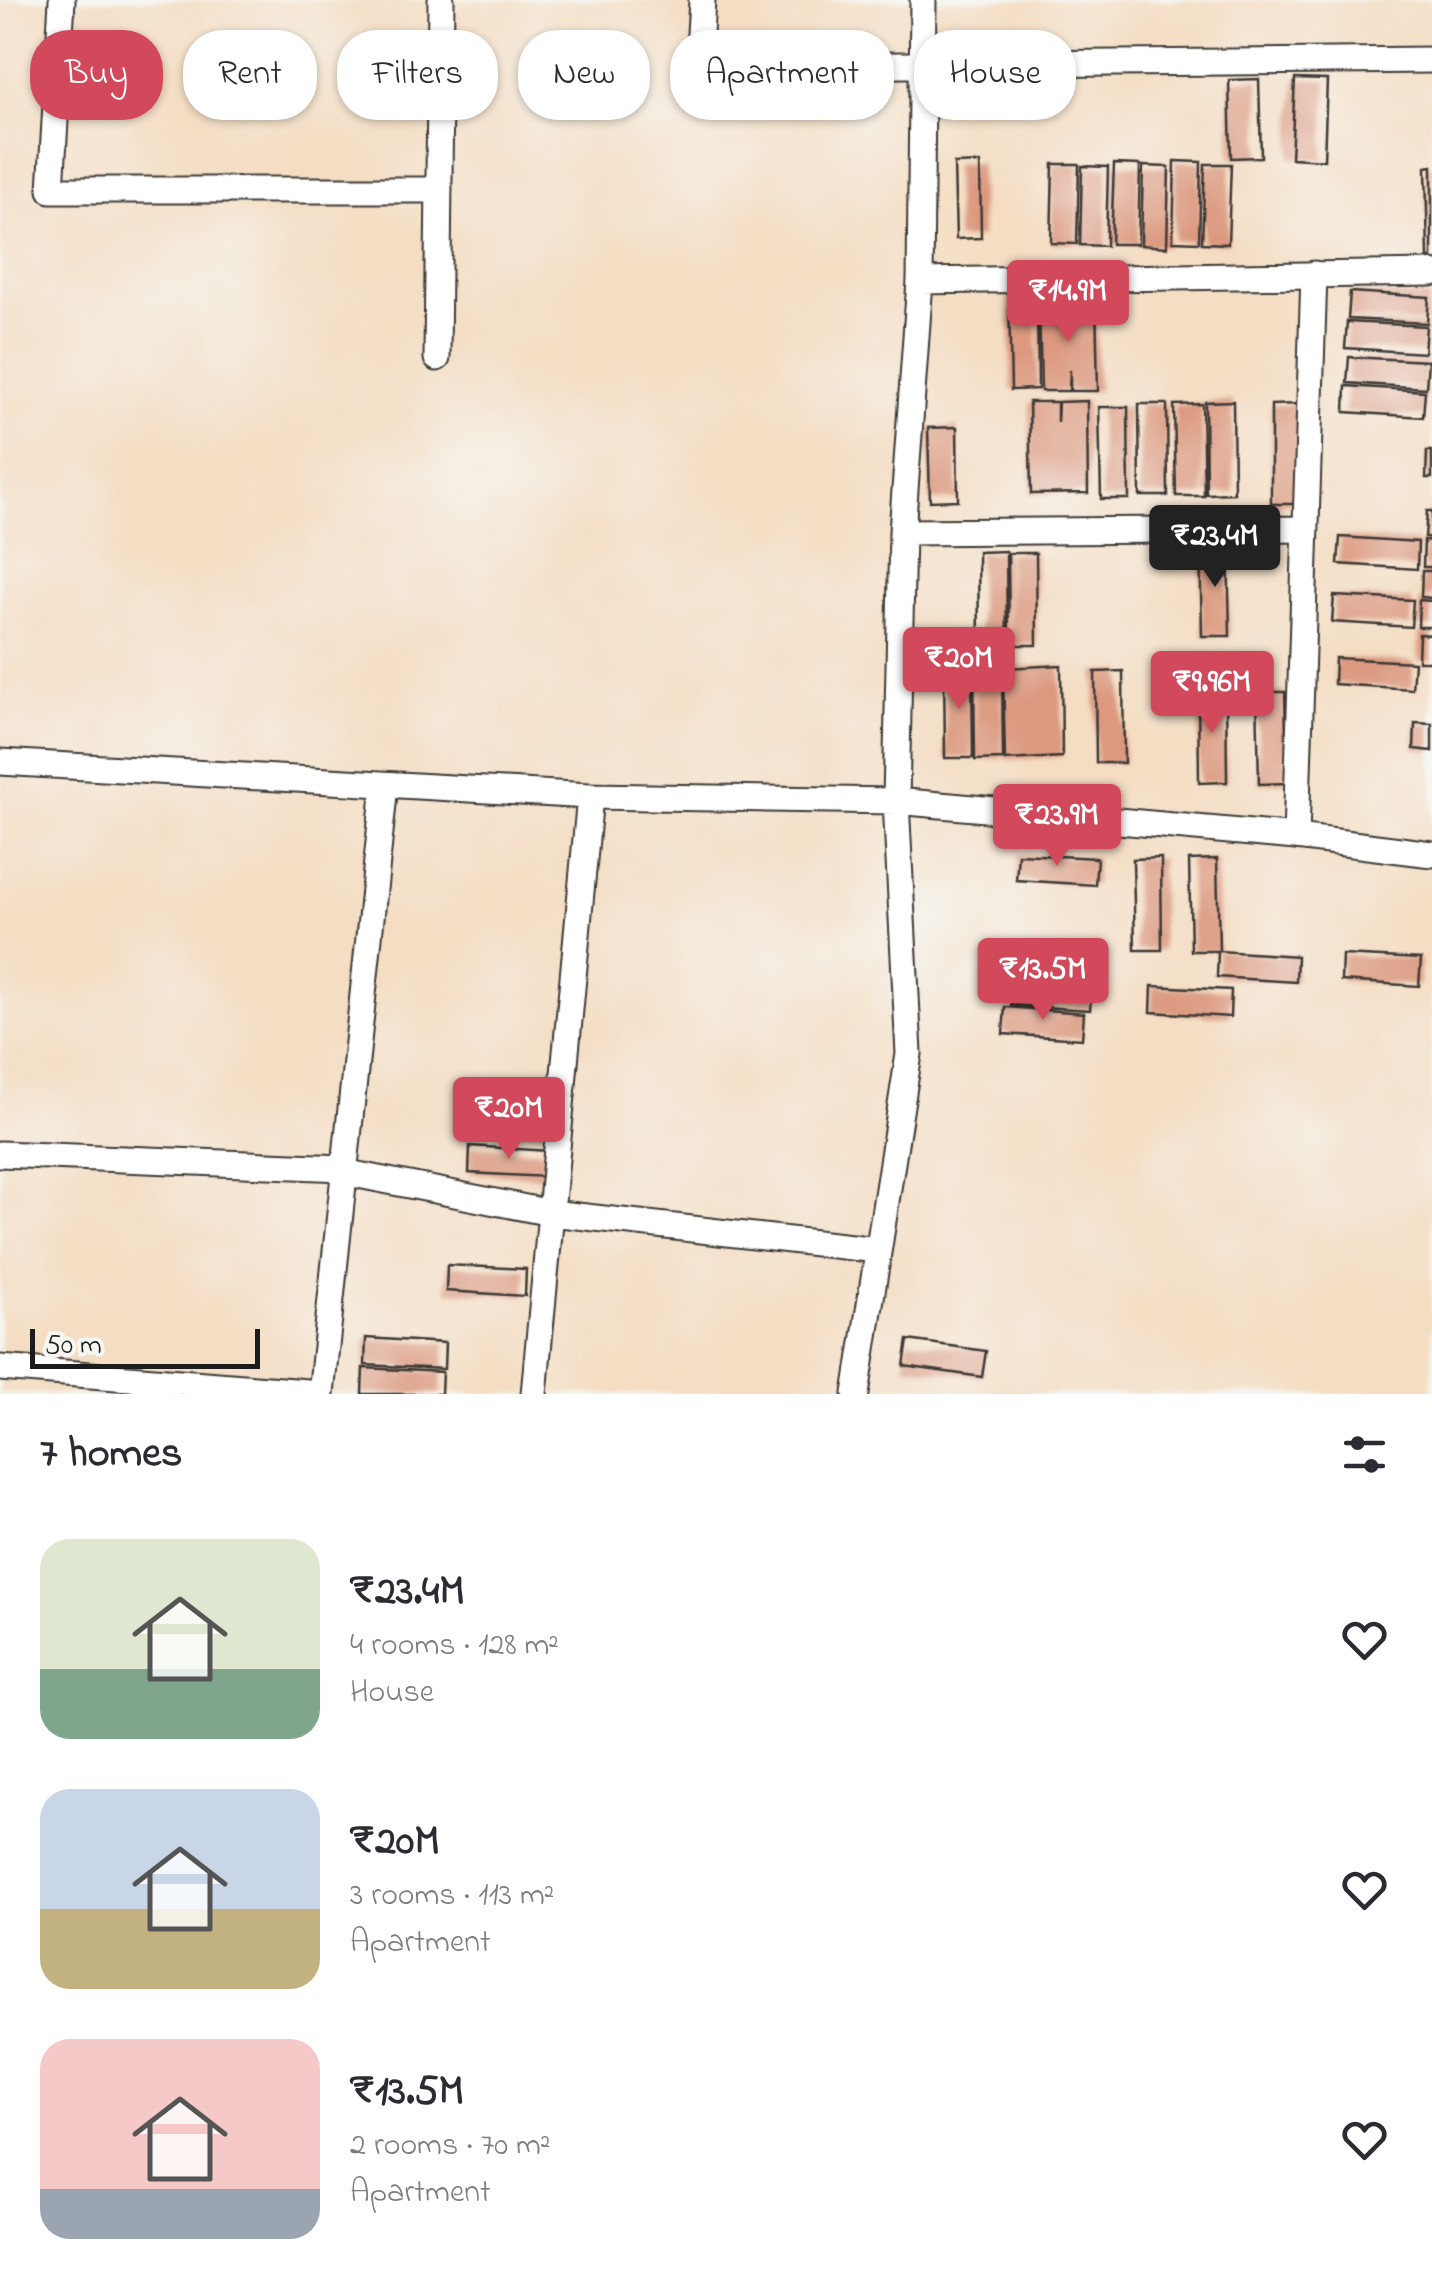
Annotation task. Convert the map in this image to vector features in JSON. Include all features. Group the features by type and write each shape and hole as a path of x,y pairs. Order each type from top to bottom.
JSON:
{"street":[{"path":"62,0 51,190 438,190"},
{"path":"437,358 441,0"},
{"path":"702,0 698,67 914,67"},
{"path":"923,0 923,30"},
{"path":"1076,65 1432,60"},
{"path":"856,1394 909,1054 896,801 902,532 920,281 922,120"},
{"path":"1296,838 1314,274"},
{"path":"920,281 1432,274"},
{"path":"902,532 1306,528"},
{"path":"0,762 590,796 896,801 1432,854"},
{"path":"0,1368 321,1393 385,784"},
{"path":"534,1394 590,796"},
{"path":"0,1154 344,1168 348,1173 551,1213 878,1250"}],"building":[{"path":"1259,79 1261,157 1231,158 1229,80"},
{"path":"1295,79 1327,80 1324,160 1291,158"},
{"path":"1175,161 1201,162 1199,242 1173,241"},
{"path":"980,163 981,238 956,239 954,164"},
{"path":"1053,164 1079,164 1077,244 1051,243"},
{"path":"1114,164 1140,165 1138,244 1111,244"},
{"path":"1205,164 1231,164 1228,244 1202,243"},
{"path":"1082,166 1108,167 1106,246 1080,245"},
{"path":"1143,166 1169,167 1167,247 1141,245"},
{"path":"1432,166 1432,258 1428,258 1426,167"},
{"path":"1350,292 1429,297 1427,323 1348,319"},
{"path":"1009,298 1037,298 1038,389 1011,390"},
{"path":"1039,299 1096,299 1098,391 1070,391 1070,370 1069,391 1041,391"},
{"path":"1347,322 1426,326 1424,353 1345,348"},
{"path":"1349,357 1428,361 1426,388 1347,383"},
{"path":"1346,386 1425,391 1423,417 1345,412"},
{"path":"1087,401 1088,493 1031,494 1029,402 1057,402 1057,423 1058,402"},
{"path":"1233,401 1234,493 1206,494 1205,402"},
{"path":"1139,404 1167,404 1168,496 1140,496"},
{"path":"1202,404 1204,496 1176,496 1174,405"},
{"path":"1299,404 1299,504 1271,504 1271,405"},
{"path":"1099,407 1128,407 1129,499 1101,499"},
{"path":"957,427 958,500 930,501 928,428"},
{"path":"1427,451 1432,451 1432,478 1426,478"},
{"path":"1427,511 1432,511 1432,538 1425,537"},
{"path":"1340,537 1418,542 1417,569 1338,564"},
{"path":"1424,540 1432,541 1432,567 1423,567"},
{"path":"1200,544 1228,544 1230,636 1202,636"},
{"path":"1006,551 1007,643 979,644 978,552"},
{"path":"1008,553 1036,553 1037,645 1009,645"},
{"path":"1422,571 1432,571 1432,598 1421,597"},
{"path":"1334,596 1413,600 1411,627 1332,622"},
{"path":"1419,600 1432,601 1432,627 1418,627"},
{"path":"1419,634 1432,635 1432,661 1418,661"},
{"path":"1335,658 1414,662 1412,689 1334,684"},
{"path":"1061,665 1062,757 1005,760 1003,668"},
{"path":"972,666 973,758 945,758 944,667"},
{"path":"1002,667 1003,759 975,760 974,668"},
{"path":"1123,671 1124,763 1096,763 1095,672"},
{"path":"1226,690 1227,782 1199,783 1198,691"},
{"path":"1257,692 1285,692 1287,783 1259,784"},
{"path":"1415,723 1432,724 1432,751 1414,749"},
{"path":"1018,854 1097,858 1095,885 1016,880"},
{"path":"1161,858 1162,950 1135,950 1133,859"},
{"path":"1217,859 1219,951 1191,951 1189,860"},
{"path":"1016,949 1094,954 1093,980 1014,976"},
{"path":"1218,951 1297,956 1296,982 1217,977"},
{"path":"1342,955 1421,959 1419,986 1341,981"},
{"path":"1013,979 1092,983 1090,1010 1011,1005"},
{"path":"1152,986 1231,990 1230,1017 1151,1012"},
{"path":"1005,1007 1084,1013 1082,1039 1003,1034"},
{"path":"466,1093 546,1098 544,1134 464,1129"},
{"path":"470,1146 549,1151 548,1177 469,1173"},
{"path":"447,1265 526,1269 525,1296 446,1291"},
{"path":"366,1338 445,1343 444,1369 365,1365"},
{"path":"908,1340 986,1351 982,1377 904,1366"},
{"path":"363,1368 442,1372 441,1394 362,1394"}]}
